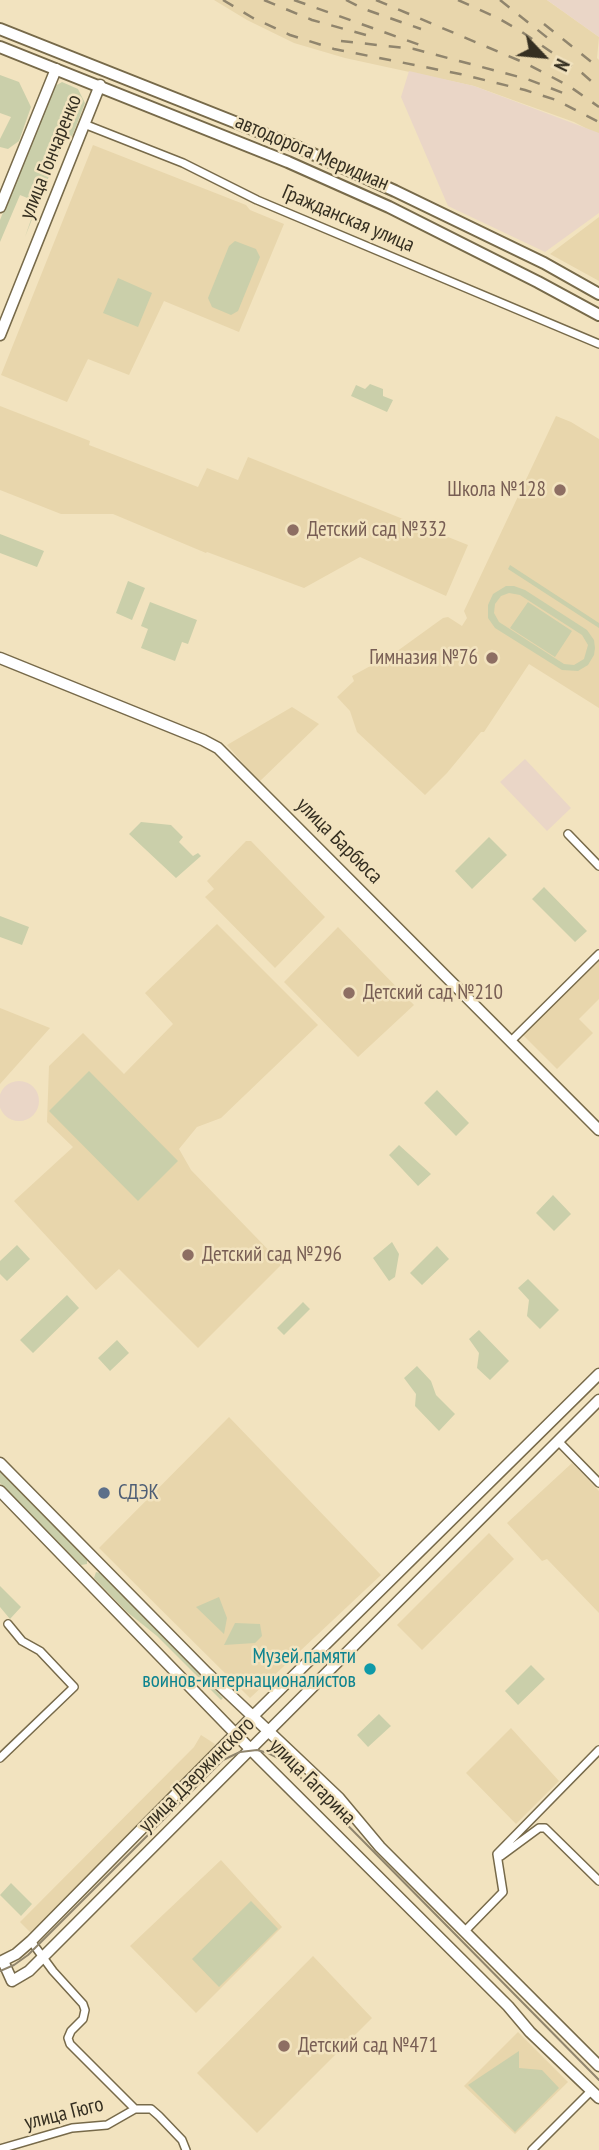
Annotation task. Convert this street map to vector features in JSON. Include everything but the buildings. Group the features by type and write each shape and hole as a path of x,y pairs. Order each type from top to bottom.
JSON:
{"main road":[{"name":"автодорога Меридиан","path":"0,29 295,146 544,263 599,294"},
{"name":"автодорога Меридиан","path":"0,47 288,162 388,207 599,315"},
{"name":"улица Гончаренко","path":"0,207 62,53"},
{"name":"улица Гончаренко","path":"0,335 106,70"},
{"name":"улица Барбюса","path":"0,658 218,748 599,1130"},
{"name":"улица Дзержинского","path":"599,1374 253,1716 31,1941 2,1962 12,1980 29,1971 599,1400"},
{"path":"546,1427 558,1441"},
{"name":"улица Гагарина","path":"0,1463 207,1673 339,1798 380,1847 599,2066"},
{"name":"улица Гагарина","path":"0,1491 250,1748 508,2006 530,2032 595,2094"},
{"path":"471,1501 484,1514"},
{"path":"83,1576 97,1562"},
{"path":"595,2094 599,2083"}],"street":[{"name":"Гражданская улица","path":"84,124 183,163 257,200 599,344"},
{"path":"568,834 599,866"},
{"path":"511,1041 599,954"},
{"path":"558,1441 599,1483"},
{"path":"0,1758 74,1688 40,1651 23,1641 8,1624"},
{"path":"464,1932 503,1892 497,1854 599,1750"},
{"path":"498,1858 539,1828 545,1828 599,1881"},
{"path":"31,1941 53,1971 83,2004 83,2018 71,2031 68,2038 70,2044 135,2109 151,2109 182,2140 186,2150"},
{"path":"532,2150 595,2094"},
{"name":"улица Гюго","path":"0,2149 72,2128 107,2125 135,2109"}],"shaded area":[{"path":"214,0 547,0 599,37 599,135 574,122 474,86 345,58 294,43"},
{"path":"547,0 599,0 599,37"},
{"path":"409,71 474,86 599,133 599,213 545,252 448,206 401,97"},
{"path":"93,145 246,205 250,210 284,224 239,332 164,301 129,375 88,359 67,402 1,375"},
{"path":"599,217 599,281 550,254"},
{"path":"0,406 90,441 89,445 198,487 207,468 238,480 248,457 468,545 446,596 360,557 304,588 206,553 113,514 61,514 0,490"},
{"name":"Гимназия №76","path":"556,416 599,439 599,708 529,664 484,732 481,732 425,795 357,732 350,711 337,697 354,681 352,676 396,652 443,618 448,617 462,626 467,618 464,611"},
{"path":"292,707 319,724 259,782 227,745"},
{"path":"525,759 571,808 547,831 500,782"},
{"path":"246,841 251,841 325,917 275,968 205,897 214,889 207,881"},
{"path":"217,924 318,1025 221,1118 197,1127 179,1149 191,1170 282,1264 198,1348 119,1269 96,1290 14,1201 73,1147 47,1122 49,1066 83,1033 124,1074 173,1024 145,993"},
{"name":"Детский сад №210","path":"338,927 414,1005 358,1057 284,982"},
{"path":"599,959 599,999 579,1019 593,1033 557,1069 522,1034"},
{"path":"0,1008 50,1028 0,1084"},
{"path":"19,1081 33,1087 39,1101 33,1115 19,1121 5,1115 -1,1101 5,1087"},
{"path":"229,1417 381,1575 250,1698 99,1548"},
{"path":"572,1463 599,1491 599,1613 547,1559 542,1561 507,1523"},
{"path":"489,1533 514,1559 422,1650 397,1625"},
{"path":"511,1728 559,1781 516,1824 466,1773"},
{"path":"201,1735 215,1744 211,1752 31,1933 20,1922 194,1747"},
{"path":"221,1860 282,1927 196,2013 130,1946"},
{"name":"Детский сад №471","path":"313,1956 372,2018 257,2133 197,2073"},
{"path":"518,2032 568,2082 515,2134 464,2086"}],"green space":[{"path":"0,75 19,82 31,107 19,141 8,149 0,147 0,139 11,117 0,113"},
{"path":"62,82 78,89 85,103 71,139 63,141 25,237 37,202 20,195 0,242 0,220 53,87"},
{"path":"235,241 256,249 260,257 238,311 231,315 212,307 208,298 229,246"},
{"path":"118,278 152,293 138,327 103,313"},
{"path":"370,384 383,389 383,396 393,400 387,412 351,396 356,385 365,389"},
{"path":"0,534 44,551 37,567 0,553"},
{"path":"510,565 599,623 599,628 508,569"},
{"path":"128,581 145,588 132,620 116,613"},
{"path":"506,586 525,590 587,630 594,640 595,648 588,665 578,671 562,670 495,628 488,618 488,605 493,594","holes":["509,593 520,595 582,635 588,645 584,659 574,665 564,664 499,622 494,613 495,604 501,596"]},
{"path":"150,602 197,620 188,644 182,642 175,661 141,648 148,629 141,626"},
{"path":"528,602 572,631 555,657 510,628"},
{"path":"141,822 171,825 183,837 179,842 193,856 198,853 201,856 176,878 129,834"},
{"path":"489,837 507,855 472,889 455,871"},
{"path":"544,887 587,931 575,942 532,899"},
{"path":"0,916 29,927 22,945 0,937"},
{"path":"89,1071 178,1161 138,1201 49,1111"},
{"path":"437,1090 469,1123 456,1136 424,1103"},
{"path":"399,1145 431,1174 418,1186 389,1155"},
{"path":"553,1195 571,1214 554,1231 536,1213"},
{"path":"392,1242 399,1254 395,1277 389,1281 373,1258"},
{"path":"17,1245 30,1259 7,1281 0,1274 0,1261"},
{"path":"437,1246 449,1259 422,1285 410,1273"},
{"path":"528,1279 559,1310 540,1329 527,1316 529,1300 518,1288"},
{"path":"67,1295 79,1308 33,1353 20,1340"},
{"path":"303,1302 310,1309 284,1335 277,1328"},
{"path":"479,1330 509,1361 490,1380 477,1368 479,1353 469,1339"},
{"path":"117,1340 129,1353 110,1371 98,1358"},
{"path":"417,1366 431,1381 436,1395 455,1414 439,1431 415,1406 416,1394 404,1378"},
{"path":"0,1472 87,1560 87,1564 81,1565 0,1483"},
{"path":"96,1572 100,1573 223,1698 221,1700 157,1636 127,1612 94,1578"},
{"path":"0,1586 21,1607 10,1619 0,1607"},
{"path":"219,1597 227,1618 224,1634 196,1607"},
{"path":"235,1623 260,1624 262,1636 255,1643 224,1645"},
{"path":"531,1665 545,1679 518,1705 505,1691"},
{"path":"379,1714 391,1726 368,1747 357,1735"},
{"path":"11,1883 32,1904 21,1916 0,1895"},
{"path":"251,1901 278,1929 219,1987 192,1959"},
{"path":"519,2051 519,2068 542,2070 559,2088 515,2132 468,2085"}],"tram line":[{"path":"0,1971 28,1955 223,1760 240,1752 257,1750 282,1760 297,1774 599,2080"}],"railway":[{"path":"223,0 290,35 334,49 525,90 556,100 599,122"},
{"path":"264,0 312,20 373,37"},
{"path":"294,0 420,45"},
{"path":"346,0 421,29"},
{"path":"376,0 525,63 569,86 599,107"},
{"path":"458,0 522,32 582,73 599,88"},
{"path":"500,0 549,39"},
{"path":"544,24 599,68"},
{"path":"341,41 414,49 527,79 571,96"}],"place":[{"name":"Школа №128","path":"560,490"},
{"name":"Детский сад №332","path":"293,530"},
{"name":"Гимназия №76","path":"492,658"},
{"name":"Детский сад №210","path":"349,993"},
{"name":"Детский сад №296","path":"188,1255"},
{"name":"СДЭК","path":"104,1493"},
{"name":"Музей памяти воинов-интернационалистов","path":"370,1669"},
{"name":"Детский сад №471","path":"284,2046"}]}
